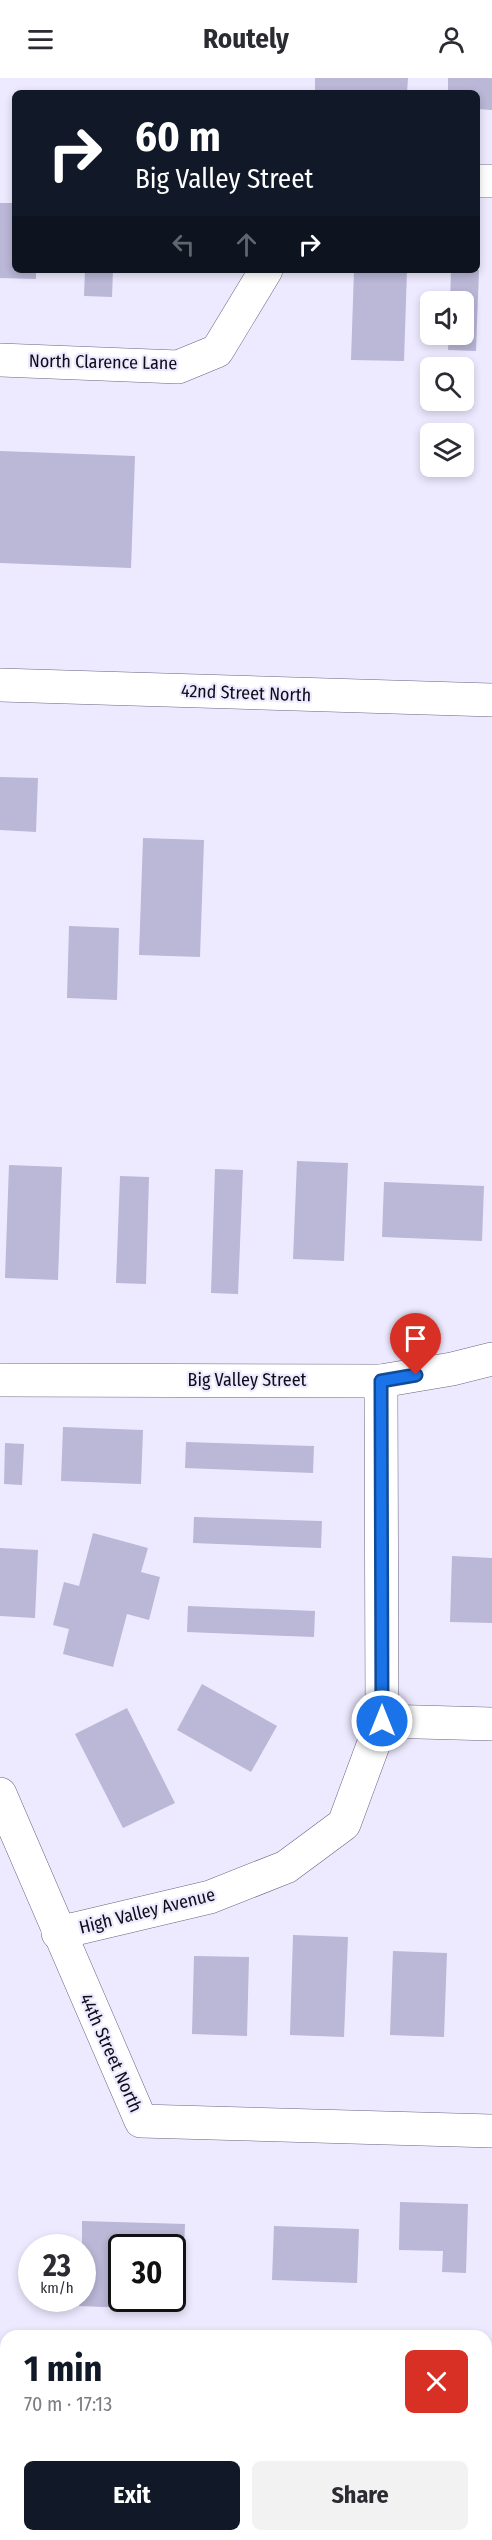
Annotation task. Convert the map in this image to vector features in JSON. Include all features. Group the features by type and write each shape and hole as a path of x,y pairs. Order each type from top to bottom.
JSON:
{"street":[{"name":"North Clarence Lane","path":"0,360 178,367 217,351 264,273"},
{"name":"42nd Street North","path":"0,684 492,700"},
{"name":"Big Valley Street","path":"0,1380 381,1381 452,1369 492,1359"},
{"name":"High Valley Avenue","path":"58,1933 210,1897 286,1867 344,1824 382,1721 381,1381"},
{"path":"382,1721 492,1724"},
{"name":"44th Street North","path":"0,1794 141,2121 492,2131"}],"building":[{"path":"315,78 408,78 407,90 315,90"},
{"path":"448,78 492,78 492,110 480,109 480,90 448,90"},
{"path":"0,203 12,203 12,273 36,273 36,279 0,278"},
{"path":"85,273 113,273 112,297 84,296"},
{"path":"354,273 407,273 404,361 351,360"},
{"path":"451,273 479,273 476,351 448,350 448,345 474,345 474,291 450,291"},
{"path":"0,451 135,456 131,568 0,563"},
{"path":"0,777 38,778 36,832 0,830"},
{"path":"143,838 204,840 200,957 139,955"},
{"path":"69,926 119,928 117,1000 67,998"},
{"path":"297,1161 348,1163 344,1261 293,1259"},
{"path":"9,1165 62,1167 58,1280 5,1278"},
{"path":"215,1169 243,1170 238,1294 211,1293"},
{"path":"120,1176 149,1177 146,1284 116,1283"},
{"path":"384,1182 484,1186 482,1241 382,1237"},
{"path":"63,1427 143,1430 141,1484 61,1481"},
{"path":"186,1442 314,1446 313,1473 185,1468"},
{"path":"5,1443 24,1444 22,1485 4,1484"},
{"path":"194,1517 322,1521 321,1548 193,1543"},
{"path":"93,1533 148,1548 141,1572 160,1577 149,1620 127,1614 113,1667 63,1654 69,1629 53,1625 64,1582 79,1586"},
{"path":"0,1548 38,1550 35,1618 0,1616"},
{"path":"452,1556 492,1558 492,1623 450,1622"},
{"path":"188,1606 315,1611 314,1637 187,1632"},
{"path":"202,1684 277,1726 251,1772 177,1730"},
{"path":"127,1708 175,1803 123,1828 75,1734"},
{"path":"293,1935 348,1937 344,2037 290,2035"},
{"path":"393,1951 447,1953 444,2037 390,2035"},
{"path":"194,1956 249,1957 247,2036 192,2034"},
{"path":"400,2202 468,2204 466,2273 442,2272 443,2251 399,2250"},
{"path":"82,2221 185,2224 185,2234 108,2234 108,2307 96,2307 96,2234 82,2234"},
{"path":"274,2226 359,2229 357,2283 272,2280"}],"route":[{"path":"382,1721 381,1381 416,1375"}]}
